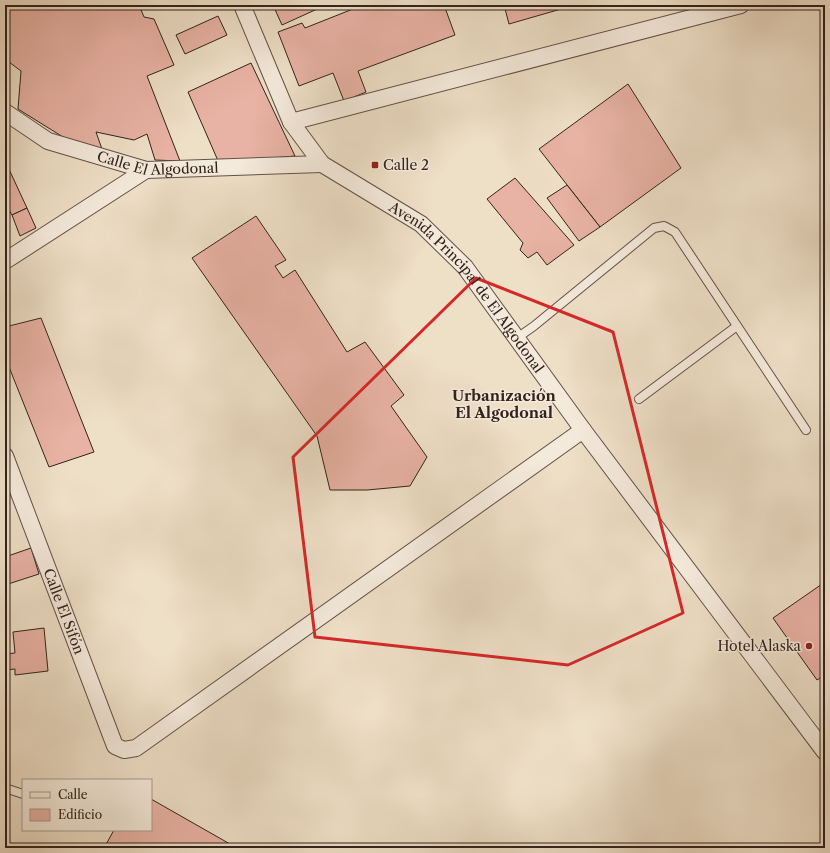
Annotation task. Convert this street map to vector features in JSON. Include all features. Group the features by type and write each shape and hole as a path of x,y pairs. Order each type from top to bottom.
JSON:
{"street":[{"name":"Avenida Principal de El Algodonal","path":"242,5 291,122 322,164 421,224 465,266 583,430 825,752"},
{"path":"291,122 741,5"},
{"name":"Calle El Algodonal","path":"5,112 48,141 146,170 322,164"},
{"path":"5,261 146,170"},
{"name":"Calle El Sifón","path":"5,456 115,746 124,750 136,748 583,430"}],"lane":[{"path":"517,338 534,326 654,228 664,226 675,232 806,430"},
{"path":"639,399 737,326"},
{"path":"5,788 22,794"}],"highlighted area":[{"path":"476,278 613,332 683,613 568,665 315,637 293,457"}],"building":[{"path":"5,5 139,5 144,17 154,19 174,65 147,76 180,161 155,160 147,134 134,140 96,132 103,152 63,137 18,109 21,71 5,59"},
{"path":"273,5 326,5 282,25"},
{"path":"363,5 444,5 455,35 358,71 366,92 344,101 333,73 299,86 278,32 302,23 305,28"},
{"path":"504,5 575,5 509,24"},
{"path":"218,16 227,35 185,54 176,35"},
{"path":"251,63 295,156 219,163 188,92"},
{"path":"628,84 681,168 600,227 539,149"},
{"path":"7,165 27,208 12,215 5,203 5,166"},
{"path":"515,178 574,245 547,265 537,252 528,258 520,250 523,243 487,199"},
{"path":"567,185 600,227 579,241 547,198"},
{"path":"27,208 36,228 20,236 12,215"},
{"path":"256,216 286,260 275,266 283,278 295,270 347,352 365,342 404,395 391,406 427,457 410,486 367,490 330,490 317,436 192,258"},
{"path":"41,318 94,452 49,467 5,357 5,327"},
{"path":"31,548 39,574 5,585 5,557"},
{"name":"Hotel Alaska","path":"825,582 825,675 817,680 773,618"},
{"path":"44,628 48,671 15,675 15,669 5,670 5,654 15,653 13,632"},
{"path":"152,800 237,848 104,848 113,831 152,831"}],"place":[{"name":"Calle 2","path":"375,165"},
{"name":"Hotel Alaska","path":"809,646"}],"district":[{"name":"Urbanización El Algodonal","path":"504,404"}]}
